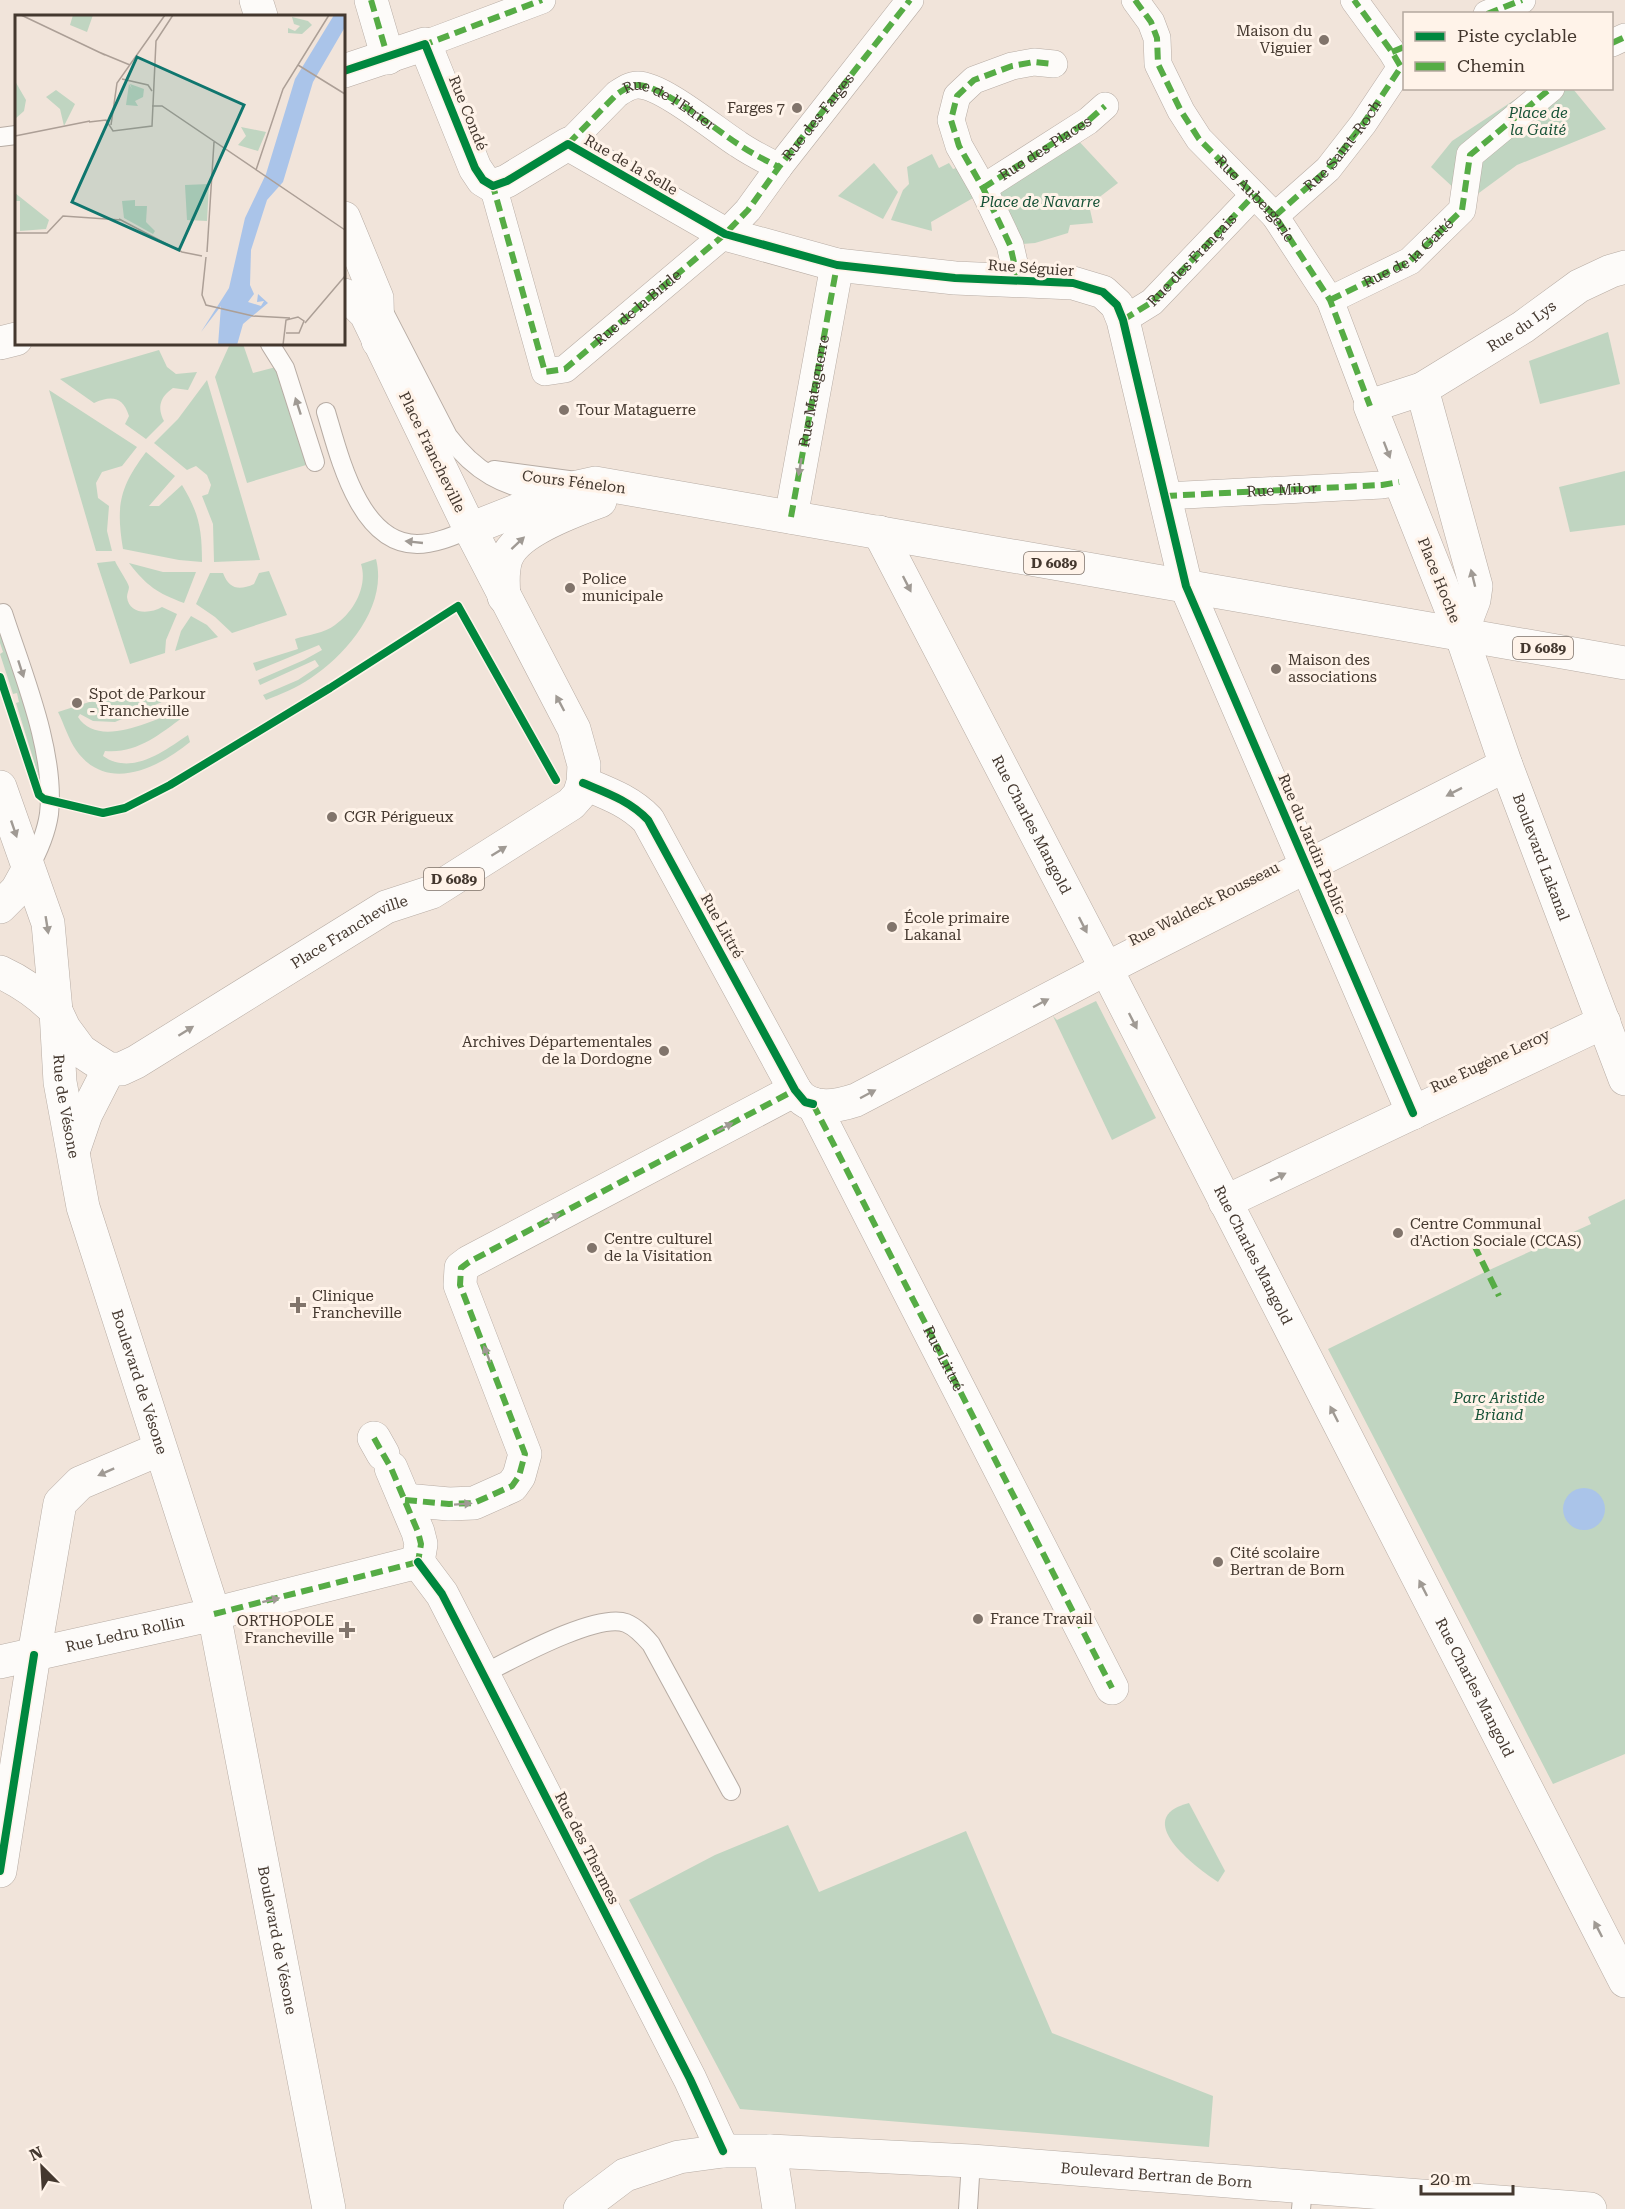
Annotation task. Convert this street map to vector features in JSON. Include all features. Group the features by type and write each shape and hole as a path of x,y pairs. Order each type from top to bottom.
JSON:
{"street":[{"path":"256,0 261,15"},
{"path":"370,0 388,58"},
{"path":"345,71 388,58 542,0"},
{"name":"Rue des Farges","path":"724,234 748,210 778,167 910,0"},
{"name":"Rue Aubergerie","path":"1135,0 1151,22 1157,38 1158,64 1181,111 1199,139 1275,216 1330,300 1370,406"},
{"path":"1354,0 1399,55"},
{"path":"1492,12 1522,0"},
{"name":"Rue Condé","path":"425,44 475,168 483,180 493,186 545,372"},
{"name":"Rue Saint-Roch","path":"1275,216 1328,169 1363,124 1399,55"},
{"path":"984,190 958,146 951,120 957,96 974,80 1012,66 1034,62 1054,64"},
{"name":"Rue de l'Etrier","path":"568,144 617,94 637,84 650,87 672,99 745,149 778,167"},
{"name":"Rue de la Gaité","path":"1330,300 1410,261 1462,210 1470,155 1549,90"},
{"name":"Rue des Places","path":"1018,280 1010,245 984,190 1088,121 1105,106"},
{"name":"Rue de la Selle","path":"493,186 507,181 568,144 724,234"},
{"name":"Rue des Français","path":"1123,320 1152,302 1254,195"},
{"name":"Place Francheville","path":"345,220 377,298 378,341"},
{"name":"Rue Séguier","path":"724,234 837,265 955,278 1073,283 1104,292 1117,304 1123,320 1186,586"},
{"name":"Rue de la Bride","path":"545,372 565,369 724,234"},
{"name":"Rue Mataguerre","path":"791,517 837,265"},
{"name":"Rue du Lys","path":"1422,389 1523,327 1579,286 1625,267"},
{"name":"Place Francheville","path":"110,1069 120,1069 136,1062 386,907 432,892 571,804 579,795 583,783 584,765 574,729 504,597 366,314 345,296"},
{"path":"0,343 15,339"},
{"path":"1370,406 1422,389"},
{"name":"Place Hoche","path":"1422,389 1476,586 1474,600 1461,633"},
{"name":"Place Hoche","path":"1370,406 1461,633"},
{"name":"Rue Milor","path":"1165,496 1382,485 1399,482"},
{"path":"470,529 577,487 619,490"},
{"name":"D 6089","path":"619,490 879,532 1625,663"},
{"name":"Cours Fénelon","path":"504,597 505,561 512,548 522,538 619,490"},
{"name":"Rue Charles Mangold","path":"879,532 1106,969 1625,1982"},
{"name":"Rue du Jardin Public","path":"1186,586 1413,1113"},
{"name":"Boulevard Lakanal","path":"1461,633 1506,765 1625,1079"},
{"name":"Rue Waldeck Rousseau","path":"804,1097 825,1107 856,1100 1106,969 1506,765"},
{"name":"Rue Littré","path":"583,783 624,801 648,820 804,1097 1112,1689"},
{"path":"0,787 48,923 56,1011"},
{"path":"0,907 17,890 28,870"},
{"path":"0,972 22,982 41,996 56,1011 64,1028 81,1051 110,1069"},
{"name":"Rue de Vésone","path":"56,1011 60,1082 74,1149"},
{"name":"Rue Eugène Leroy","path":"1225,1202 1604,1022"},
{"name":"Rue de Vésone","path":"74,1149 86,1114 110,1069"},
{"path":"405,1500 450,1504 474,1503 512,1486 519,1476 525,1454 460,1285 461,1269 469,1262 804,1097"},
{"name":"Boulevard de Vésone","path":"74,1149 83,1207 214,1614 329,2209"},
{"path":"0,1871 60,1503 80,1484 160,1449"},
{"path":"214,1614 418,1562 421,1544 418,1532 383,1453"},
{"name":"Rue des Thermes","path":"418,1562 442,1594 690,2079 723,2151"},
{"name":"Rue Ledru Rollin","path":"0,1662 214,1614"},
{"name":"Boulevard Bertran de Born","path":"582,2209 649,2192 723,2151 824,2152 971,2161 1302,2198 1590,2209"},
{"path":"770,2151 779,2209"}],"lane":[{"path":"0,137 15,135"},
{"name":"Cours Fénelon","path":"377,298 448,436 472,463 495,480 509,486 554,496"},
{"path":"271,345 285,368 315,462"},
{"path":"326,412 350,486 375,524 400,540 416,544 436,542 470,529"},
{"name":"Cours Fénelon","path":"472,463 490,470 619,490"},
{"path":"3,613 32,702 48,773 48,816 40,849 28,870"},
{"path":"483,1674 539,1646 585,1628 611,1621 626,1623 639,1631 651,1644 731,1791"},
{"path":"968,2209 971,2161"}],"green space":[{"name":"Place de la Gaité","path":"1529,90 1574,90 1606,129 1517,165 1468,201 1431,167 1452,141"},
{"name":"Place de Navarre","path":"1075,137 1118,183 1089,205 1093,223 1070,225 1068,233 1035,243 1010,245 985,192"},
{"path":"932,154 939,168 949,163 953,169 966,165 980,194 931,222 932,231 891,220 903,190 909,184 907,167"},
{"path":"874,163 898,192 883,219 838,196"},
{"path":"1608,332 1620,384 1540,404 1529,361"},
{"path":"243,345 253,373 276,367 306,465 247,483 215,377 229,346"},
{"path":"159,350 167,367 176,374 197,372 188,390 173,388 165,395 160,407 164,421 146,439 125,424 129,416 120,401 106,399 94,403 60,379"},
{"path":"207,380 260,560 214,562 213,524 202,496 208,494 211,485 207,475 196,466 187,470 154,443 178,419"},
{"path":"49,390 137,447 122,466 102,472 96,483 98,498 109,506 107,531 112,551 96,551"},
{"path":"146,452 175,476 149,506 159,506 182,485 198,522 202,562 123,549 120,521 122,498 130,476"},
{"path":"1625,471 1625,525 1570,532 1559,487"},
{"path":"376,559 378,577 376,594 362,627 351,642 325,668 311,678 295,688 266,700 263,695 298,680 319,666 315,660 260,685 258,680 322,650 319,645 256,671 253,663 298,649 295,639 326,630 342,620 353,606 361,590 363,572 361,564"},
{"path":"115,561 128,585 127,597 132,607 146,612 162,607 177,614 166,640 165,653 130,664 97,563"},
{"path":"129,563 163,572 196,572 184,603 153,588"},
{"path":"269,571 287,615 232,633 196,604 210,573 223,573 231,585 239,588 254,584 259,573"},
{"path":"191,616 207,625 218,637 175,651 181,631"},
{"path":"0,622 37,747 40,781 16,703 19,702 17,693 13,694 0,654 3,652 0,643"},
{"path":"173,687 176,696 115,722 93,721 80,714 78,717 87,726 99,731 112,731 141,725 181,710 183,717 147,742 127,749 105,751 103,756 114,761 136,762 158,754 188,735 190,742 177,752 148,768 133,772 117,774 102,771 88,763 73,745 58,712 130,689 134,699"},
{"path":"1096,1001 1156,1118 1112,1140 1053,1016 1057,1020"},
{"name":"Parc Aristide Briand","path":"1625,1199 1625,1754 1553,1784 1328,1349 1487,1271 1591,1224 1588,1217"},
{"path":"1189,1803 1225,1871 1218,1882 1183,1854 1166,1831 1165,1820 1172,1810"},
{"path":"788,1825 819,1892 966,1831 1052,2033 1213,2096 1209,2147 740,2109 629,1900 715,1855"}],"water":[{"path":"1584,1488 1592,1489 1599,1494 1604,1501 1604,1517 1599,1524 1592,1529 1584,1530 1576,1529 1569,1524 1564,1517 1563,1509 1564,1501 1569,1494 1576,1489"}],"marked path":[{"path":"371,0 388,58"},
{"path":"421,46 542,0"},
{"path":"490,184 493,186 545,372 565,369 725,234 748,210 910,0"},
{"path":"1135,0 1151,22 1157,38 1158,64 1181,111 1199,139 1275,216 1330,300 1370,406"},
{"path":"1275,216 1328,169 1363,124 1401,67 1354,0"},
{"path":"1492,12 1522,0"},
{"path":"1613,43 1625,37"},
{"path":"1392,52 1403,47"},
{"path":"1018,280 1010,245 983,188 959,146 951,120 957,96 974,80 1012,66 1034,62 1054,64"},
{"path":"568,144 617,94 638,85 661,92 743,147 779,167"},
{"path":"1330,300 1410,261 1462,210 1470,155 1549,90"},
{"path":"983,188 1088,121 1105,106"},
{"path":"1123,320 1152,302 1254,195"},
{"path":"791,517 837,265"},
{"path":"1165,496 1382,485 1399,482"},
{"path":"405,1500 449,1504 474,1503 512,1486 519,1476 525,1454 460,1285 461,1268 795,1090"},
{"path":"813,1104 1112,1688"},
{"path":"1474,1245 1499,1296"},
{"path":"374,1438 391,1468 418,1532 421,1544 418,1562"},
{"path":"214,1614 418,1562"}],"cycle path":[{"path":"345,71 425,44 475,168 483,180 493,186 507,181 568,144 725,234 837,265 955,278 1073,283 1103,292 1117,305 1123,320 1186,586 1413,1113"},
{"path":"0,677 39,795 44,799 103,813 125,808 170,785 330,688 458,606 556,780"},
{"path":"583,783 626,803 648,820 795,1090 805,1102 813,1104"},
{"path":"418,1562 442,1594 690,2079 723,2151"},
{"path":"0,1871 34,1655"}],"place":[{"name":"Maison du Viguier","path":"1324,40"},
{"name":"Farges 7","path":"797,108"},
{"name":"Tour Mataguerre","path":"564,410"},
{"name":"Police municipale","path":"570,588"},
{"name":"Maison des associations","path":"1276,669"},
{"name":"Spot de Parkour - Francheville","path":"77,703"},
{"name":"CGR Périgueux","path":"332,817"},
{"name":"École primaire Lakanal","path":"892,927"},
{"name":"Archives Départementales de la Dordogne","path":"664,1051"},
{"name":"Centre Communal d'Action Sociale (CCAS)","path":"1398,1233"},
{"name":"Centre culturel de la Visitation","path":"592,1248"},
{"name":"Clinique Francheville","path":"298,1305"},
{"name":"Cité scolaire Bertran de Born","path":"1218,1562"},
{"name":"France Travail","path":"978,1619"},
{"name":"ORTHOPOLE Francheville","path":"347,1630"}]}
